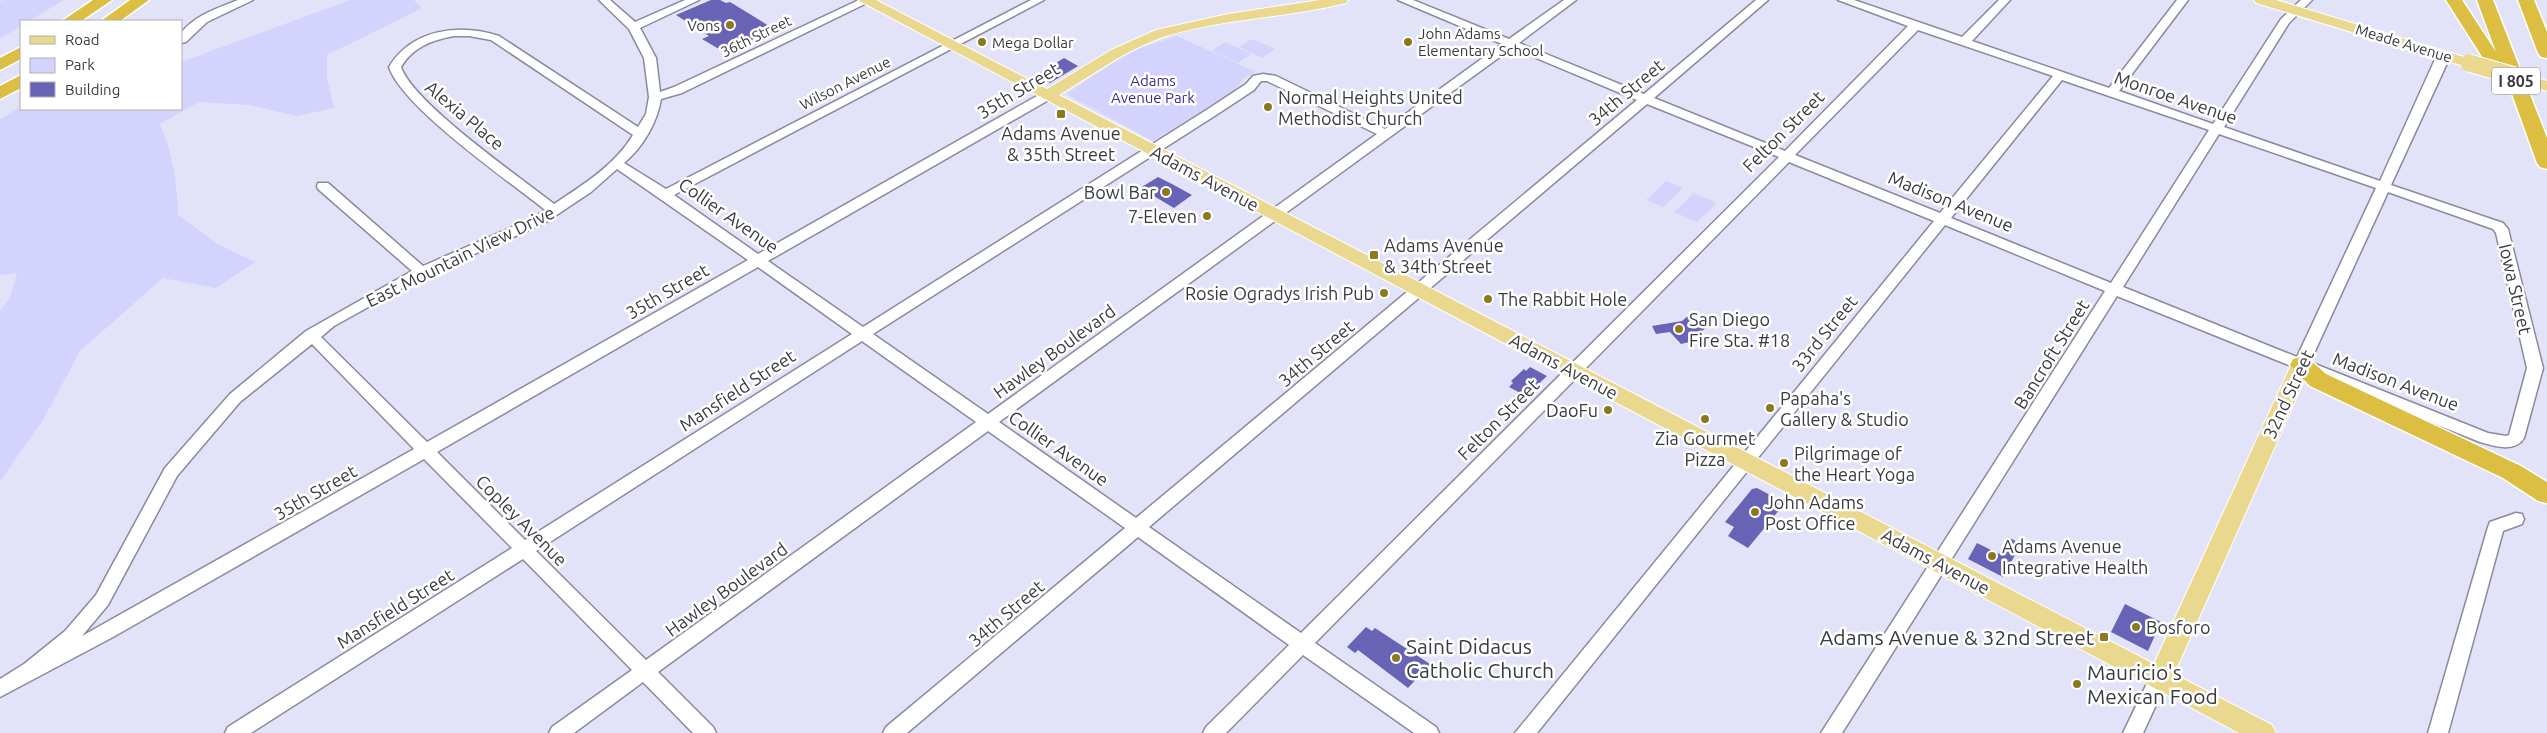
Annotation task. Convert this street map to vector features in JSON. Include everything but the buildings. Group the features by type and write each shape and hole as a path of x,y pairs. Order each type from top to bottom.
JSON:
{"highway":[{"path":"72,20 104,0"},
{"path":"111,20 141,0"},
{"path":"2454,0 2532,124"},
{"name":"I 805","path":"2484,0 2547,163"},
{"name":"I 805","path":"2526,0 2547,53"},
{"path":"0,65 20,53"},
{"path":"0,94 20,81"},
{"path":"2301,365 2318,380 2512,472 2547,494"}],"main road":[{"name":"Adams Avenue","path":"866,0 2263,733"},
{"name":"35th Street","path":"1048,95 1099,62 1136,43 1160,34 1207,22 1311,7 1341,0"},
{"name":"Meade Avenue","path":"2261,0 2302,5 2443,55 2547,86"},
{"name":"32nd Street","path":"2159,679 2301,365"}],"street":[{"path":"182,40 187,31 206,18 248,0"},
{"name":"East Mountain View Drive","path":"0,688 31,670 71,636 102,600 171,472 235,398 329,322 421,272 502,238 555,211 617,164 641,135 652,114 656,97 650,58 634,27 604,0"},
{"path":"634,27 694,0"},
{"name":"36th Street","path":"656,97 678,90 866,0"},
{"name":"Wilson Avenue","path":"665,195 1039,0"},
{"name":"Madison Avenue","path":"1403,0 2301,365 2486,438"},
{"name":"Hawley Boulevard","path":"559,733 1571,0"},
{"name":"34th Street","path":"893,733 1763,0"},
{"name":"Monroe Avenue","path":"1843,0 2498,226"},
{"path":"1964,42 2005,0"},
{"path":"2111,93 2183,0"},
{"name":"Bancroft Street","path":"1831,733 2285,20 2302,5"},
{"name":"Felton Street","path":"1213,733 1916,25"},
{"name":"Alexia Place","path":"555,211 429,111 399,79 395,68 398,58 427,41 464,31 485,34 495,38 641,135"},
{"name":"32nd Street","path":"2301,365 2385,187 2443,55"},
{"name":"33rd Street","path":"1525,733 2060,75"},
{"name":"Mansfield Street","path":"235,733 1250,87 1258,78 1275,80 1278,84 1386,134"},
{"name":"35th Street","path":"31,670 107,632 1048,95"},
{"name":"Collier Avenue","path":"617,164 631,171 1429,733"},
{"path":"323,186 421,272"},
{"name":"Iowa Street","path":"2486,438 2508,442 2516,438 2535,368 2503,232 2498,226"},
{"name":"Copley Avenue","path":"311,335 643,672 706,733"},
{"path":"2438,733 2496,527 2516,519"},
{"name":"32nd Street","path":"2133,733 2159,679"}],"green space":[{"path":"64,0 31,20 20,20 20,27 0,39 0,1"},
{"path":"350,0 414,0 422,8 327,55 327,78 334,108 297,116 250,105 199,102 160,124 174,168 178,215 216,243 255,262 216,288 163,278 80,351 43,420 0,481 0,311 10,298 17,273 0,275 0,119 20,108 20,110 182,110 182,62"},
{"name":"Adams Avenue Park","path":"1177,36 1256,72 1244,78 1235,90 1153,141 1066,94 1131,51"},
{"path":"1252,39 1275,49 1262,58 1239,47"},
{"path":"1225,42 1251,54 1238,63 1212,51"},
{"path":"1666,181 1683,188 1663,207 1646,200"},
{"path":"1694,193 1717,203 1697,222 1674,212"}],"place":[{"name":"Vons","path":"730,25"},
{"name":"Mega Dollar","path":"982,42"},
{"name":"John Adams Elementary School","path":"1408,42"},
{"name":"Normal Heights United Methodist Church","path":"1268,107"},
{"name":"Adams Avenue & 35th Street","path":"1061,114"},
{"name":"Bowl Bar","path":"1166,192"},
{"name":"7-Eleven","path":"1207,216"},
{"name":"Adams Avenue & 34th Street","path":"1374,255"},
{"name":"Rosie Ogradys Irish Pub","path":"1384,293"},
{"name":"The Rabbit Hole","path":"1488,299"},
{"name":"San Diego Fire Sta. #18","path":"1679,329"},
{"name":"Papaha's Gallery & Studio","path":"1770,408"},
{"name":"DaoFu","path":"1608,410"},
{"name":"Zia Gourmet Pizza","path":"1705,419"},
{"name":"Pilgrimage of the Heart Yoga","path":"1784,463"},
{"name":"John Adams Post Office","path":"1755,512"},
{"name":"Adams Avenue Integrative Health","path":"1992,556"},
{"name":"Bosforo","path":"2136,627"},
{"name":"Adams Avenue & 32nd Street","path":"2104,637"},
{"name":"Saint Didacus Catholic Church","path":"1396,658"},
{"name":"Mauricio's Mexican Food","path":"2077,684"}]}
